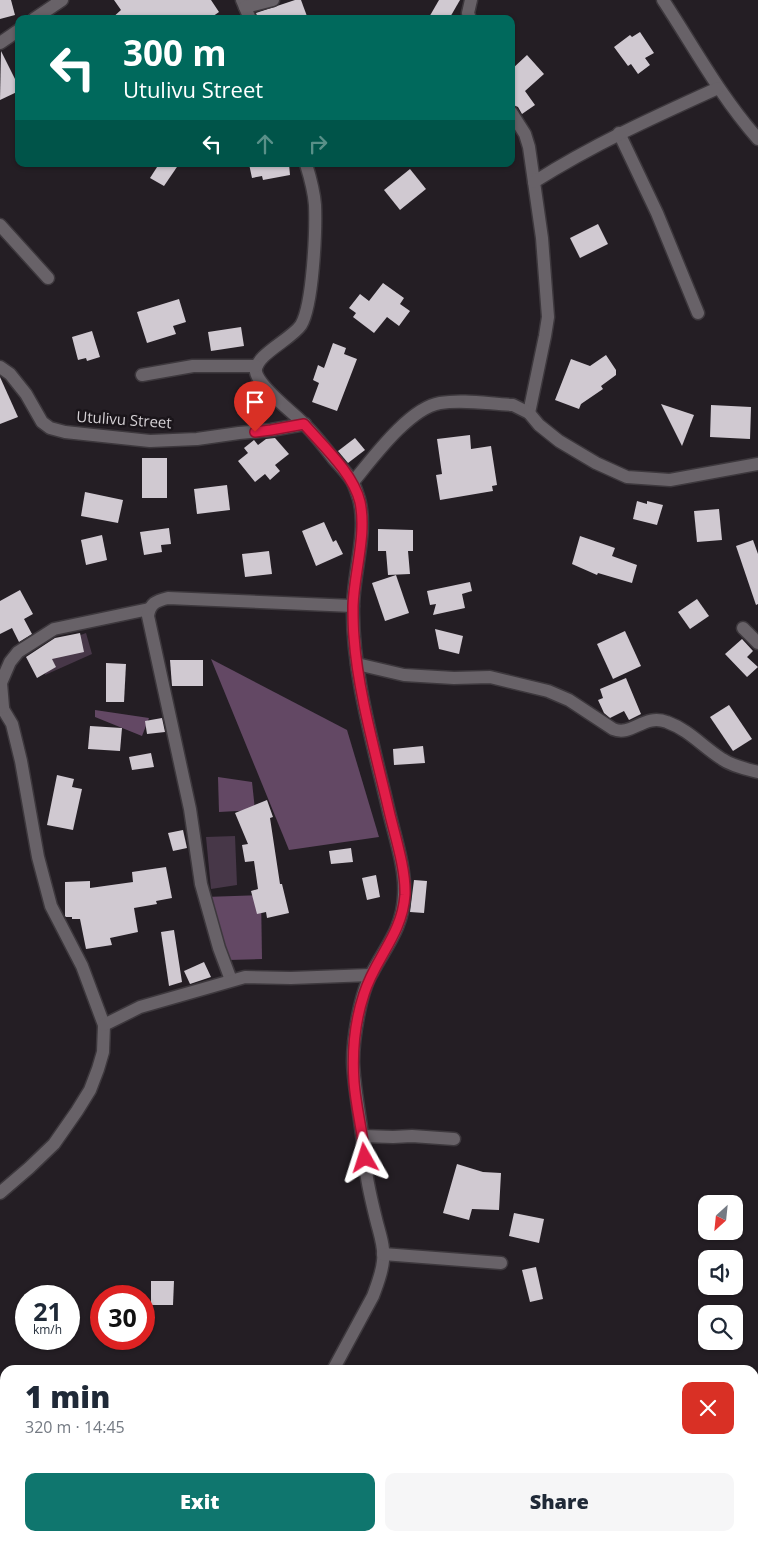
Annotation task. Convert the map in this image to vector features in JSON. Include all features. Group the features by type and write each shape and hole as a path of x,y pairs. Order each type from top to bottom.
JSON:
{"street":[{"path":"40,15 62,0"},
{"path":"246,8 273,0"},
{"path":"469,15 471,0"},
{"path":"663,0 718,88 736,114 758,138"},
{"path":"0,43 15,33"},
{"path":"534,182 574,157 718,88"},
{"path":"515,119 527,140 542,238 548,317 529,413"},
{"path":"620,134 657,213 698,312"},
{"path":"307,167 311,178 315,204 312,282 305,317 299,329 260,359 256,366 258,379 304,424 353,482 360,502 361,521 353,606 357,664 396,843 405,894 401,918 394,937 370,975 363,996 353,1057 354,1082 365,1169 383,1259 378,1284 373,1296 336,1365"},
{"path":"0,225 48,278"},
{"path":"142,375 193,366 256,366"},
{"name":"Utulivu Street","path":"0,367 10,374 26,394 42,422 50,428 65,432 150,441 188,440 304,424"},
{"path":"353,482 381,448 421,410 438,403 458,401 513,406 529,413 539,425 559,441 596,463 626,477 670,480 758,464"},
{"path":"231,980 219,948 201,884 190,809 148,616 149,608 154,602 168,598 353,606"},
{"path":"0,1193 54,1144 90,1090 103,1052 104,1025 82,966 51,906 46,892 12,724 1,705 1,683 10,662 18,652 54,629 149,608"},
{"path":"743,628 758,643"},
{"path":"357,664 404,675 454,678 490,677 548,691 570,700 612,730 619,732 627,731 647,720 658,719 690,733 723,760 758,772"},
{"path":"104,1025 140,1007 245,977 291,978 370,975"},
{"path":"362,1136 454,1138"},
{"path":"383,1254 501,1263"}],"shaded area":[{"path":"86,633 92,654 45,675 51,646"},
{"path":"211,659 347,730 379,837 289,850"},
{"path":"95,710 149,718 142,736 95,717"},
{"path":"218,777 252,782 255,810 219,812"},
{"path":"235,836 237,885 211,889 206,837"},
{"path":"261,895 262,959 229,960 205,897"}],"building":[{"path":"0,0 11,0 15,15 0,19"},
{"path":"114,0 211,0 219,12 215,15 115,15 121,10"},
{"path":"295,0 301,0 307,15 257,15 256,13"},
{"path":"439,0 460,0 451,15 430,15"},
{"path":"640,32 654,53 645,58 650,65 638,74 631,64 628,66 614,47 630,35 632,37"},
{"path":"1,51 15,79 15,93 0,100"},
{"path":"527,55 544,74 525,91 535,105 522,114 515,106 515,66"},
{"path":"157,167 177,167 164,186 150,178"},
{"path":"250,167 289,167 290,175 263,180 262,176 252,178"},
{"path":"410,169 426,189 400,210 384,190"},
{"path":"598,224 608,244 580,258 570,238"},
{"path":"383,283 404,298 400,304 410,311 399,326 387,317 374,333 353,317 356,313 349,308 360,294 369,301"},
{"path":"179,299 186,322 173,326 176,334 147,343 137,312"},
{"path":"241,327 244,346 211,351 208,332"},
{"path":"92,331 100,357 87,361 86,358 78,360 72,337"},
{"path":"333,343 346,348 344,354 357,359 337,411 312,402 319,383 313,380 318,365 324,368"},
{"path":"606,355 616,370 616,375 601,386 603,389 581,404 579,409 555,400 571,359 590,366"},
{"path":"0,377 18,417 0,424"},
{"path":"661,404 694,415 682,446"},
{"path":"711,405 751,407 750,439 710,437"},
{"path":"470,435 471,449 491,446 497,485 492,486 493,491 440,500 436,475 442,474 437,439"},
{"path":"275,438 289,454 275,465 280,471 270,480 265,474 255,482 238,461 248,453 244,448 254,440 258,445 266,439"},
{"path":"355,438 365,450 348,463 338,451"},
{"path":"142,458 167,458 167,498 142,498"},
{"path":"227,485 230,510 197,514 194,489"},
{"path":"85,492 123,500 118,523 81,516"},
{"path":"637,501 647,504 647,501 663,505 657,525 633,519"},
{"path":"719,509 722,540 697,542 694,511"},
{"path":"324,522 333,542 336,540 343,554 316,566 302,531"},
{"path":"169,528 171,544 161,545 162,552 144,555 140,532"},
{"path":"378,529 413,530 413,551 408,551 410,574 388,575 386,551 378,551"},
{"path":"102,535 107,560 86,565 81,540"},
{"path":"580,536 615,548 612,556 637,565 632,583 598,573 597,575 572,564"},
{"path":"753,540 758,554 758,604 756,605 736,546"},
{"path":"269,551 272,574 245,577 242,554"},
{"path":"396,575 409,613 385,621 372,583"},
{"path":"470,582 472,591 462,594 465,608 433,615 436,604 430,605 427,591"},
{"path":"20,590 33,614 24,619 32,634 19,642 12,628 0,634 0,601"},
{"path":"697,599 709,616 690,629 678,612"},
{"path":"435,629 463,636 459,654 439,649"},
{"path":"625,631 641,666 613,679 597,644"},
{"path":"80,633 84,652 52,659 56,667 37,678 26,657 55,638"},
{"path":"742,639 753,651 747,657 758,667 747,677 725,654"},
{"path":"170,660 203,660 203,686 172,686"},
{"path":"106,663 126,664 124,702 106,702"},
{"path":"626,678 641,714 629,720 624,711 610,718 604,713 598,700 603,698 600,689"},
{"path":"729,705 752,739 733,751 710,717"},
{"path":"162,718 165,732 147,734 145,721"},
{"path":"90,726 122,728 120,751 88,749"},
{"path":"423,746 425,763 394,765 393,749"},
{"path":"151,753 154,767 132,770 129,757"},
{"path":"57,775 74,779 72,787 82,789 73,830 47,825"},
{"path":"267,800 273,817 270,818 280,884 282,884 289,913 267,918 266,912 257,914 251,891 258,889 254,861 245,862 242,845 248,844 235,813"},
{"path":"183,830 187,848 173,851 168,833"},
{"path":"351,848 353,862 331,864 329,851"},
{"path":"166,867 172,898 156,901 157,904 134,908 138,932 110,938 112,945 86,949 80,919 72,919 72,917 65,916 65,882 90,881 90,888 133,882 132,872"},
{"path":"376,875 380,897 367,900 362,878"},
{"path":"414,880 427,881 424,913 410,912"},
{"path":"174,930 182,982 169,986 161,932"},
{"path":"204,962 211,977 190,984 184,971"},
{"path":"457,1164 483,1172 501,1173 499,1210 472,1209 469,1220 443,1213"},
{"path":"514,1213 544,1219 539,1243 509,1236"},
{"path":"536,1267 543,1299 530,1302 522,1270"},
{"path":"151,1281 174,1281 173,1305 155,1305 155,1285 151,1285"}],"route":[{"path":"255,432 304,424 353,482 360,502 360,550 353,606 357,664 402,871 405,894 401,918 394,937 370,975 363,996 356,1031 353,1057 354,1082 365,1158"}]}
